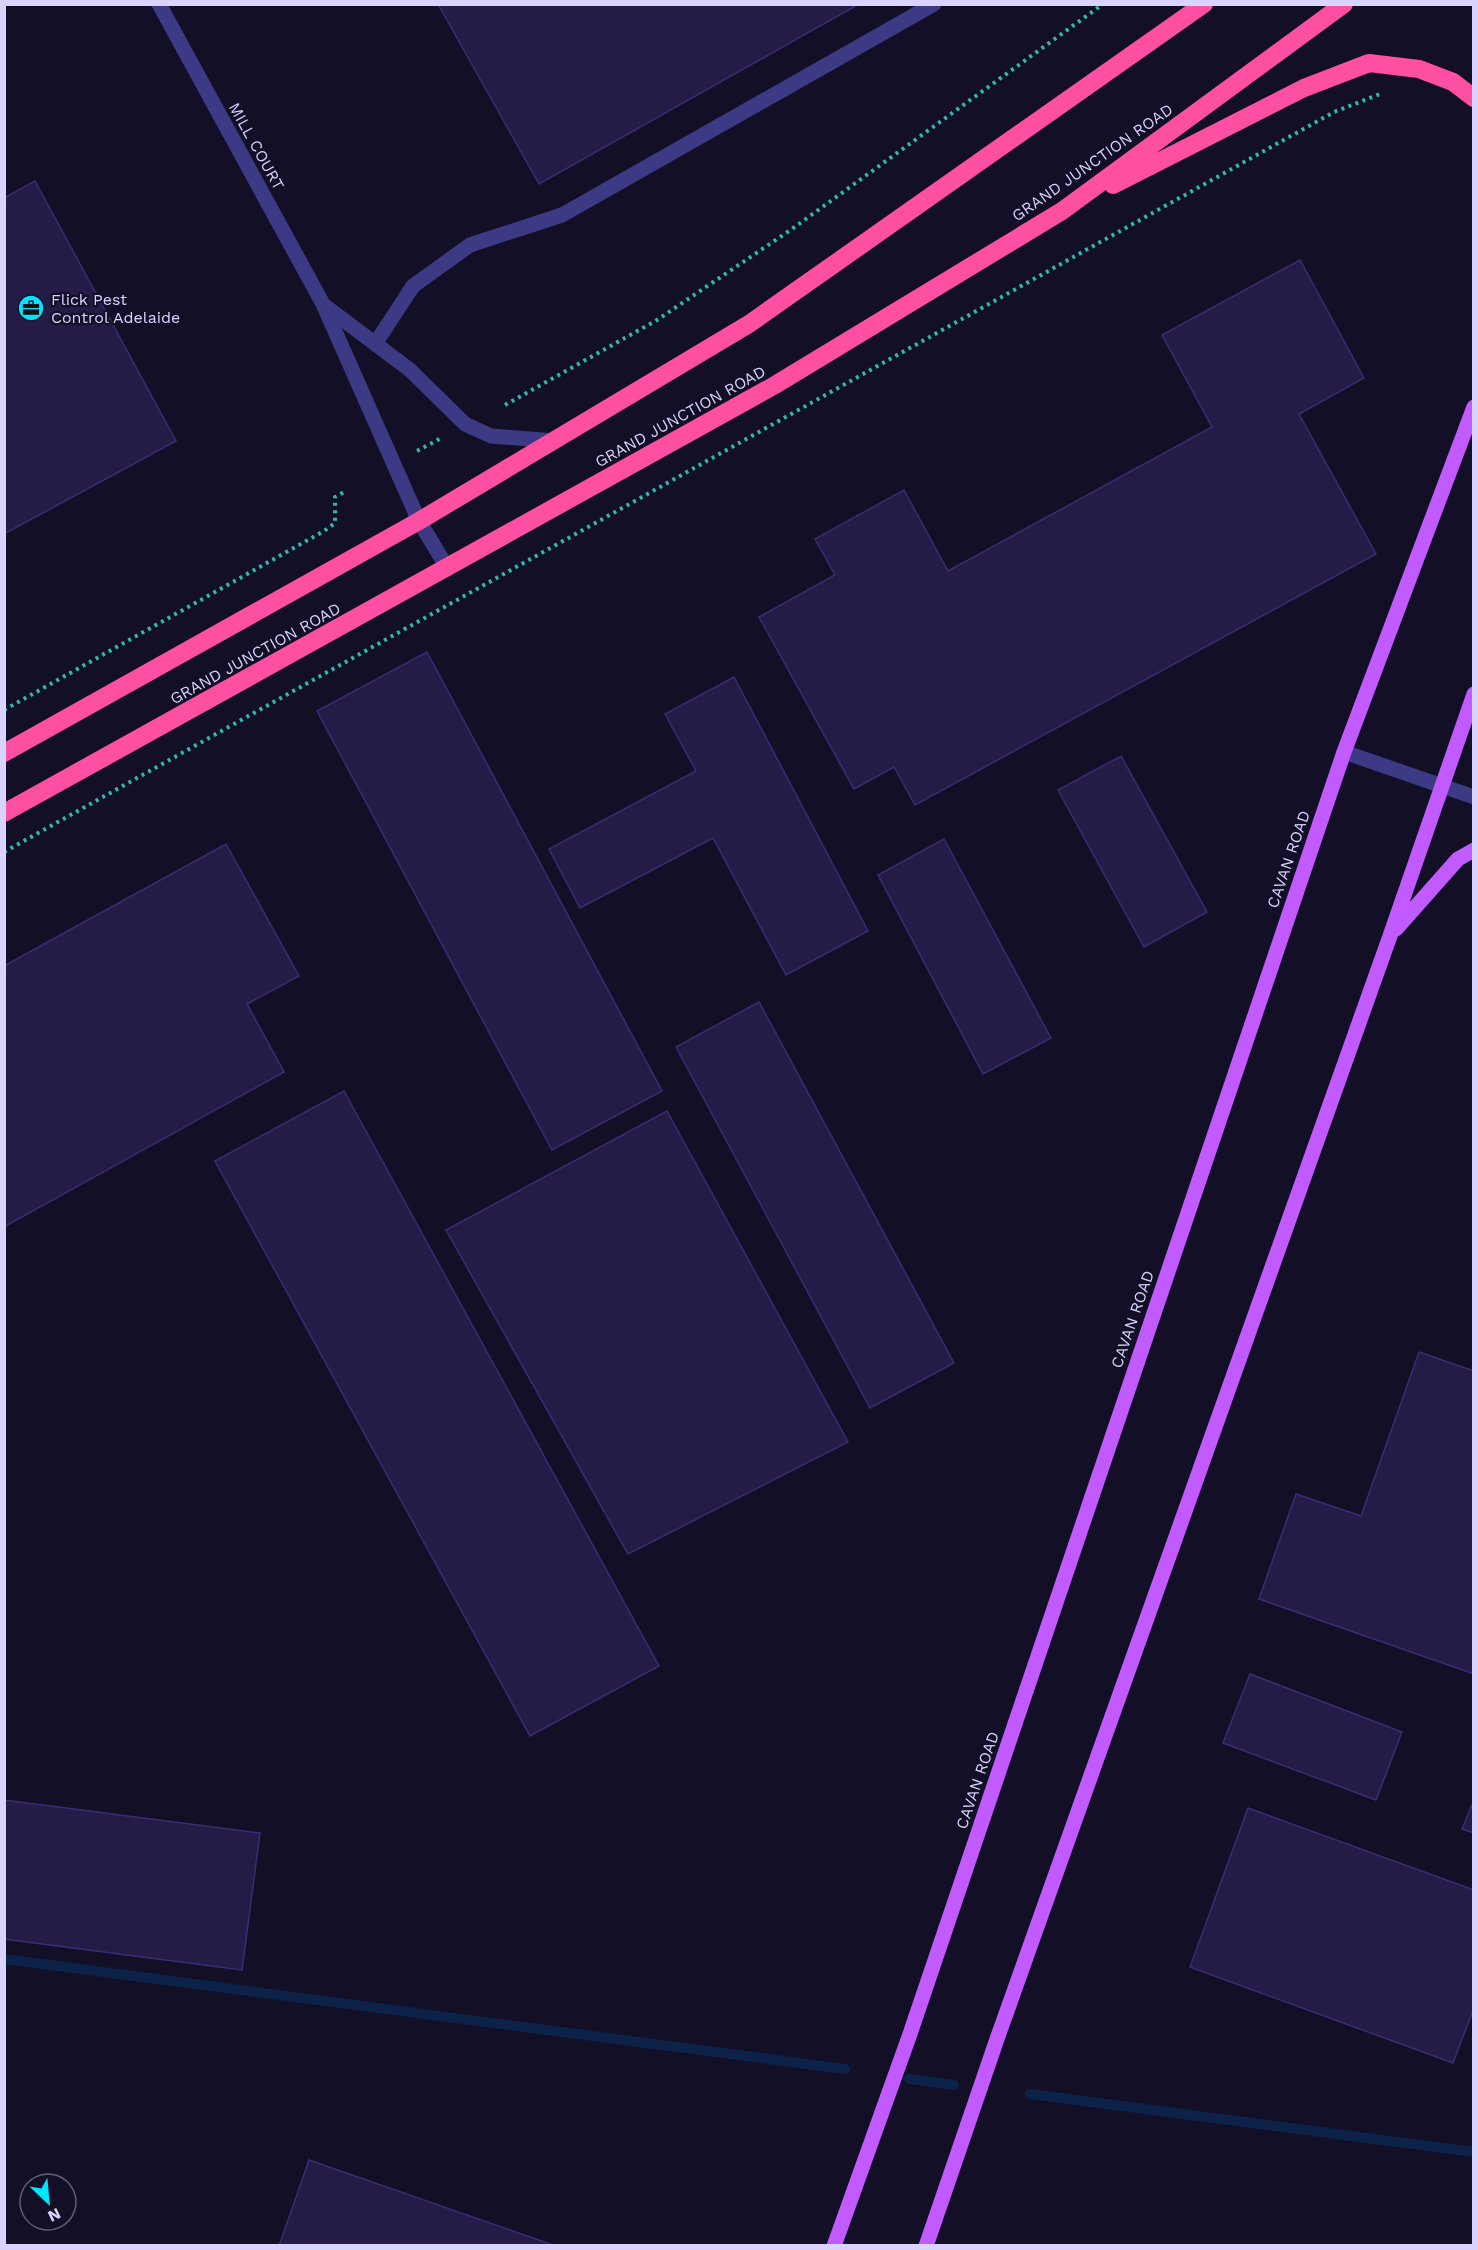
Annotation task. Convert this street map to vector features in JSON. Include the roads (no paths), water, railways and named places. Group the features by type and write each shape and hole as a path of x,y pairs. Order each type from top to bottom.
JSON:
{"highway":[{"path":"1148,44 1191,4"},
{"path":"4,753 418,521 749,324 1204,4"},
{"name":"GRAND JUNCTION ROAD","path":"4,813 448,569 775,385 1062,211 1344,4"},
{"path":"1062,211 1304,88 1369,63 1419,69 1453,82 1473,98"}],"main road":[{"name":"CAVAN ROAD","path":"834,2246 910,2034 1344,752 1473,407"},
{"path":"926,2246 997,2039 1443,786 1473,694"},
{"path":"1390,936 1458,859 1473,850"}],"street":[{"name":"MILL COURT","path":"159,4 323,304 418,521 448,569"},
{"path":"375,344 413,286 470,245 562,214 934,4"},
{"name":"MILL COURT","path":"323,304 411,370 465,424 491,436 555,441"},
{"path":"1344,752 1473,797"}],"waterway":[{"path":"4,1959 845,2069"},
{"path":"909,2079 954,2085"},
{"path":"1030,2094 1474,2152"}],"place":[{"name":"Flick Pest Control Adelaide","path":"31,308"}]}
